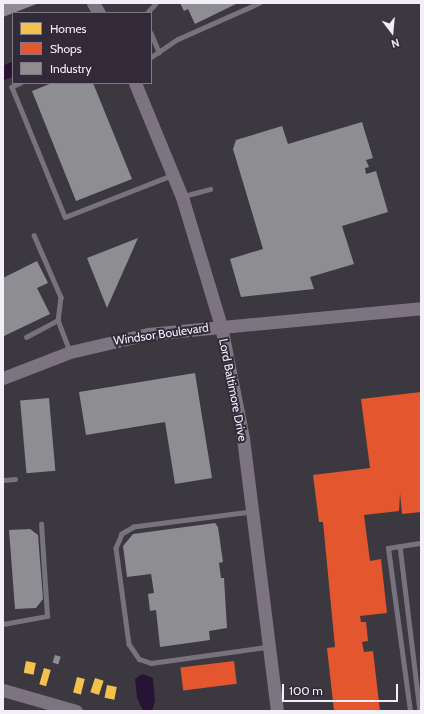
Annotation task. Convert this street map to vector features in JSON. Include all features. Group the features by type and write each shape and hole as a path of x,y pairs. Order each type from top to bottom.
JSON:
{"main road":[{"path":"93,3 98,12"},
{"name":"Lord Baltimore Drive","path":"135,84 174,174 221,326 238,409 253,512 271,647 277,711"},
{"name":"Windsor Boulevard","path":"3,378 70,352 148,334 421,308"},
{"path":"3,690 76,711"}],"lane":[{"path":"148,12 156,3"},
{"path":"152,56 178,39 259,3"},
{"path":"152,35 159,52"},
{"path":"19,84 12,87 66,217 174,174"},
{"path":"182,197 210,189"},
{"path":"34,234 61,297 58,320 70,352"},
{"path":"26,337 58,320"},
{"path":"3,480 15,479"},
{"path":"253,512 134,527 122,534 116,548 128,638 135,656 151,663 271,647"},
{"path":"3,624 47,616 41,524"},
{"path":"410,711 388,548 421,543"},
{"path":"400,546 420,711"}],"shaded area":[{"path":"142,674 153,678 155,701 152,711 143,711 137,698 135,679"}],"building: Homes":[{"path":"26,661 36,663 34,675 24,673"},
{"path":"44,668 51,670 46,686 39,684"},
{"path":"77,677 85,679 81,694 73,693"},
{"path":"95,678 104,681 99,695 90,692"},
{"path":"107,685 117,687 114,700 105,698"}],"building: Shops":[{"path":"421,392 421,512 402,514 400,493 399,511 364,515 370,561 381,559 387,613 360,616 361,622 366,622 368,641 362,642 364,652 373,651 380,711 334,711 327,648 335,647 323,522 319,522 313,475 370,468 361,399"},
{"path":"234,661 237,684 183,690 180,668"}],"building: Industry":[{"path":"3,3 39,3 16,12 12,12 12,14 3,17"},
{"path":"180,3 238,3 195,24 188,9 184,11"},
{"path":"50,84 93,84 132,179 76,201 32,91"},
{"path":"362,122 373,158 366,160 369,167 365,168 366,174 376,171 388,212 342,226 354,264 310,277 314,289 241,297 230,259 263,249 233,149 236,140 282,126 288,144"},
{"path":"138,238 107,308 87,258"},
{"path":"37,261 48,283 37,288 50,314 4,336 3,278"},
{"path":"195,373 212,478 175,484 165,422 86,435 79,392"},
{"path":"49,398 55,471 26,473 20,401"},
{"path":"215,523 218,527 223,562 219,563 221,578 224,578 227,628 209,631 210,640 160,647 156,610 150,611 148,594 154,593 151,574 127,577 123,546 133,534"},
{"path":"30,529 38,535 43,599 36,608 15,609 9,530"},
{"path":"55,655 61,657 58,664 53,663"}],"waterway":[{"path":"3,73 12,69"}]}
